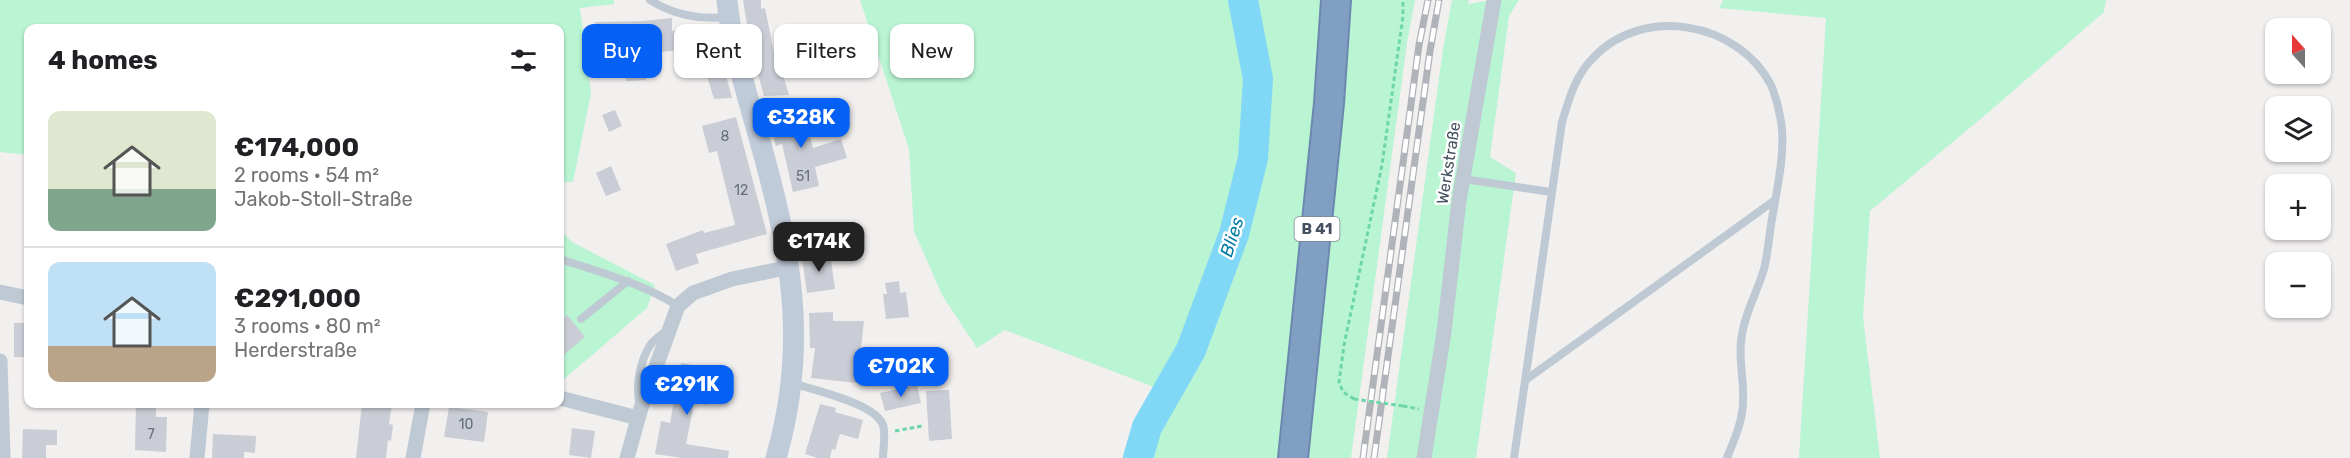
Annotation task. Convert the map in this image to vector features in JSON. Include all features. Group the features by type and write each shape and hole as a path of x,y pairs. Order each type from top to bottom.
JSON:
{"highway":[{"name":"B 41","path":"1293,458 1327,126 1336,0"}],"main road":[{"path":"728,9 790,267 795,336 792,383 776,458"}],"street":[{"name":"Werkstraße","path":"1424,458 1444,332 1463,179 1494,0"},
{"path":"627,458 640,413 678,306 693,293 732,279 790,267"},
{"path":"0,292 24,297"},
{"path":"0,361 3,458"},
{"path":"564,399 640,413"},
{"path":"197,458 202,408"},
{"path":"413,458 422,408"}],"lane":[{"path":"650,0 661,8 710,19 728,9"},
{"path":"1514,458 1527,379 1551,192 1562,122 1569,96 1579,74 1612,41 1640,30 1668,25 1698,28 1729,41 1758,66 1771,86 1781,117 1781,159 1764,268 1741,343 1744,404 1727,458"},
{"path":"1463,179 1551,192"},
{"path":"1527,379 1775,200"},
{"path":"564,260 628,281 678,306"},
{"path":"581,319 628,281"},
{"path":"792,383 861,405 878,415 885,433 884,458"}],"path":[{"path":"1403,0 1404,16 1382,165 1344,345 1339,382 1343,392 1354,399 1403,406"},
{"path":"885,433 922,426"}],"green space":[{"path":"0,0 614,0 614,4 580,8 582,78 589,78 591,93 573,182 564,182 564,24 24,24 24,155 0,152"},
{"path":"860,0 1415,0 1407,43 1351,458 1125,458 1154,387 1005,330 977,348 942,295 914,231 909,149 878,55 878,24 868,24"},
{"path":"1452,0 1469,0 1468,4 1491,0 1519,0 1509,16 1490,157 1516,173 1476,458 1387,458 1443,49"},
{"path":"1723,0 2106,0 2104,12 1870,211 1863,317 1880,458 1799,458 1826,18 1719,8"},
{"path":"564,234 572,242 655,285 647,308 564,379"}],"building":[{"path":"743,0 761,0 761,9 765,8 774,52 774,78 784,78 789,95 764,96 759,78 762,78 762,24 747,24"},
{"path":"672,18 674,51 662,52 662,24 595,24 595,22"},
{"path":"626,78 646,78 646,80 626,81"},
{"path":"708,78 727,78 732,98 714,99"},
{"path":"791,102 801,139 810,137 813,148 841,139 847,158 815,167 819,186 793,192 782,144 776,146 766,109"},
{"path":"615,110 622,126 609,132 602,115"},
{"path":"736,117 767,234 696,254 699,263 676,271 666,244 703,230 704,233 735,225 717,151 709,153 702,126"},
{"path":"611,166 621,190 606,196 596,173"},
{"path":"830,253 835,289 807,293 802,258"},
{"path":"899,281 900,293 906,292 909,317 886,319 883,294 887,294 885,283"},
{"path":"833,312 833,321 864,321 857,383 811,378 815,348 810,348 809,313"},
{"path":"567,315 585,337 564,355 564,318"},
{"path":"14,323 24,323 24,357 14,357"},
{"path":"681,363 714,369 708,405 694,402 686,444 729,451 728,458 682,458 655,454 661,421 670,423"},
{"path":"917,385 921,403 885,411 880,393"},
{"path":"949,390 952,439 929,441 926,391"},
{"path":"820,404 836,408 835,412 863,420 858,439 840,434 830,458 817,458 805,454"},
{"path":"136,408 156,408 156,417 167,417 166,452 135,450"},
{"path":"362,408 391,408 389,424 393,425 386,458 356,458"},
{"path":"449,408 488,412 484,442 444,437"},
{"path":"572,428 595,431 591,458 569,455"},
{"path":"23,429 57,430 57,445 46,445 46,458 22,458"},
{"path":"213,434 256,436 255,453 244,452 244,458 212,458"}],"waterway":[{"name":"Blies","path":"1138,458 1147,427 1191,350 1234,234 1253,158 1258,79 1243,0"}],"railway":[{"path":"1363,458 1419,45 1428,0"},
{"path":"1374,458 1439,0"}]}
